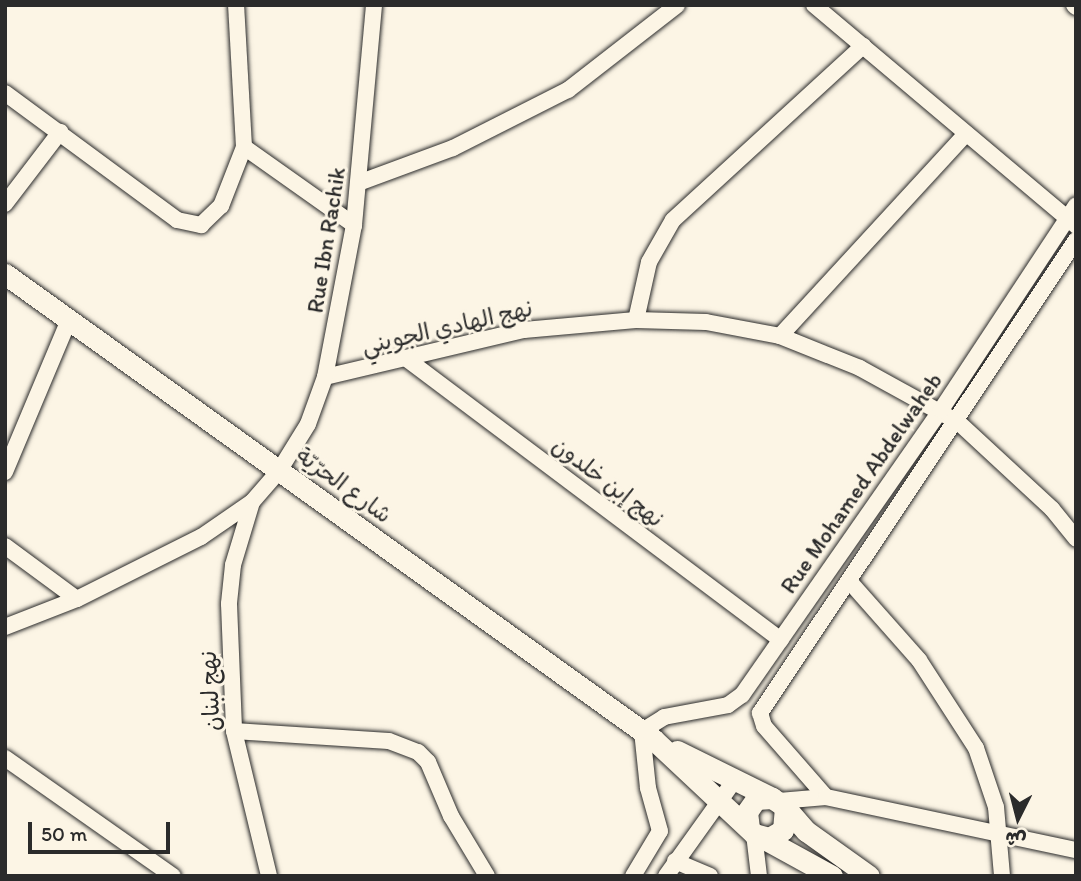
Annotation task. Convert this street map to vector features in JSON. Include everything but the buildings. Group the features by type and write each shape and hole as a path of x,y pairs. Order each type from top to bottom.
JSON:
{"street":[{"path":"5,93 177,220 201,225 221,205 244,147 236,5"},
{"name":"Rue Ibn Rachik","path":"252,502 279,471 308,424 325,377 361,182 374,5"},
{"path":"361,182 453,148 568,90 677,5"},
{"path":"814,5 1071,223"},
{"path":"636,320 649,262 673,220 863,46"},
{"path":"5,204 60,132"},
{"path":"780,336 966,134"},
{"path":"244,147 354,225"},
{"name":"Rue Mohamed Abdelwaheb","path":"647,735 664,717 737,701 1071,223 1076,205"},
{"path":"827,797 764,726 760,713 958,422 1076,240"},
{"name":"شارع الحرّيّة","path":"5,274 647,735"},
{"path":"5,472 69,320"},
{"name":"نهج الهادي الجويني","path":"325,377 408,360 524,330 636,320 706,322 780,336 860,368 958,422 1052,509 1076,539"},
{"name":"نهج إبن خلدون","path":"408,360 781,640"},
{"path":"5,627 77,598 201,537 252,502"},
{"name":"نهج لبنان","path":"252,502 233,565 229,604 234,731 269,876"},
{"path":"5,546 77,598"},
{"path":"850,582 919,660 951,703 987,773 1001,836 1002,876"},
{"path":"234,731 389,741 418,752 428,762 451,816 486,876"},
{"path":"647,735 779,802 806,831 869,876"},
{"path":"647,735 755,833 832,876"},
{"path":"633,876 660,831 648,788 647,735"},
{"path":"5,758 173,876"},
{"path":"666,876 734,781"},
{"path":"759,876 750,805 827,797 1076,850"},
{"path":"755,833 783,830 779,802"},
{"path":"675,861 710,876"}]}
